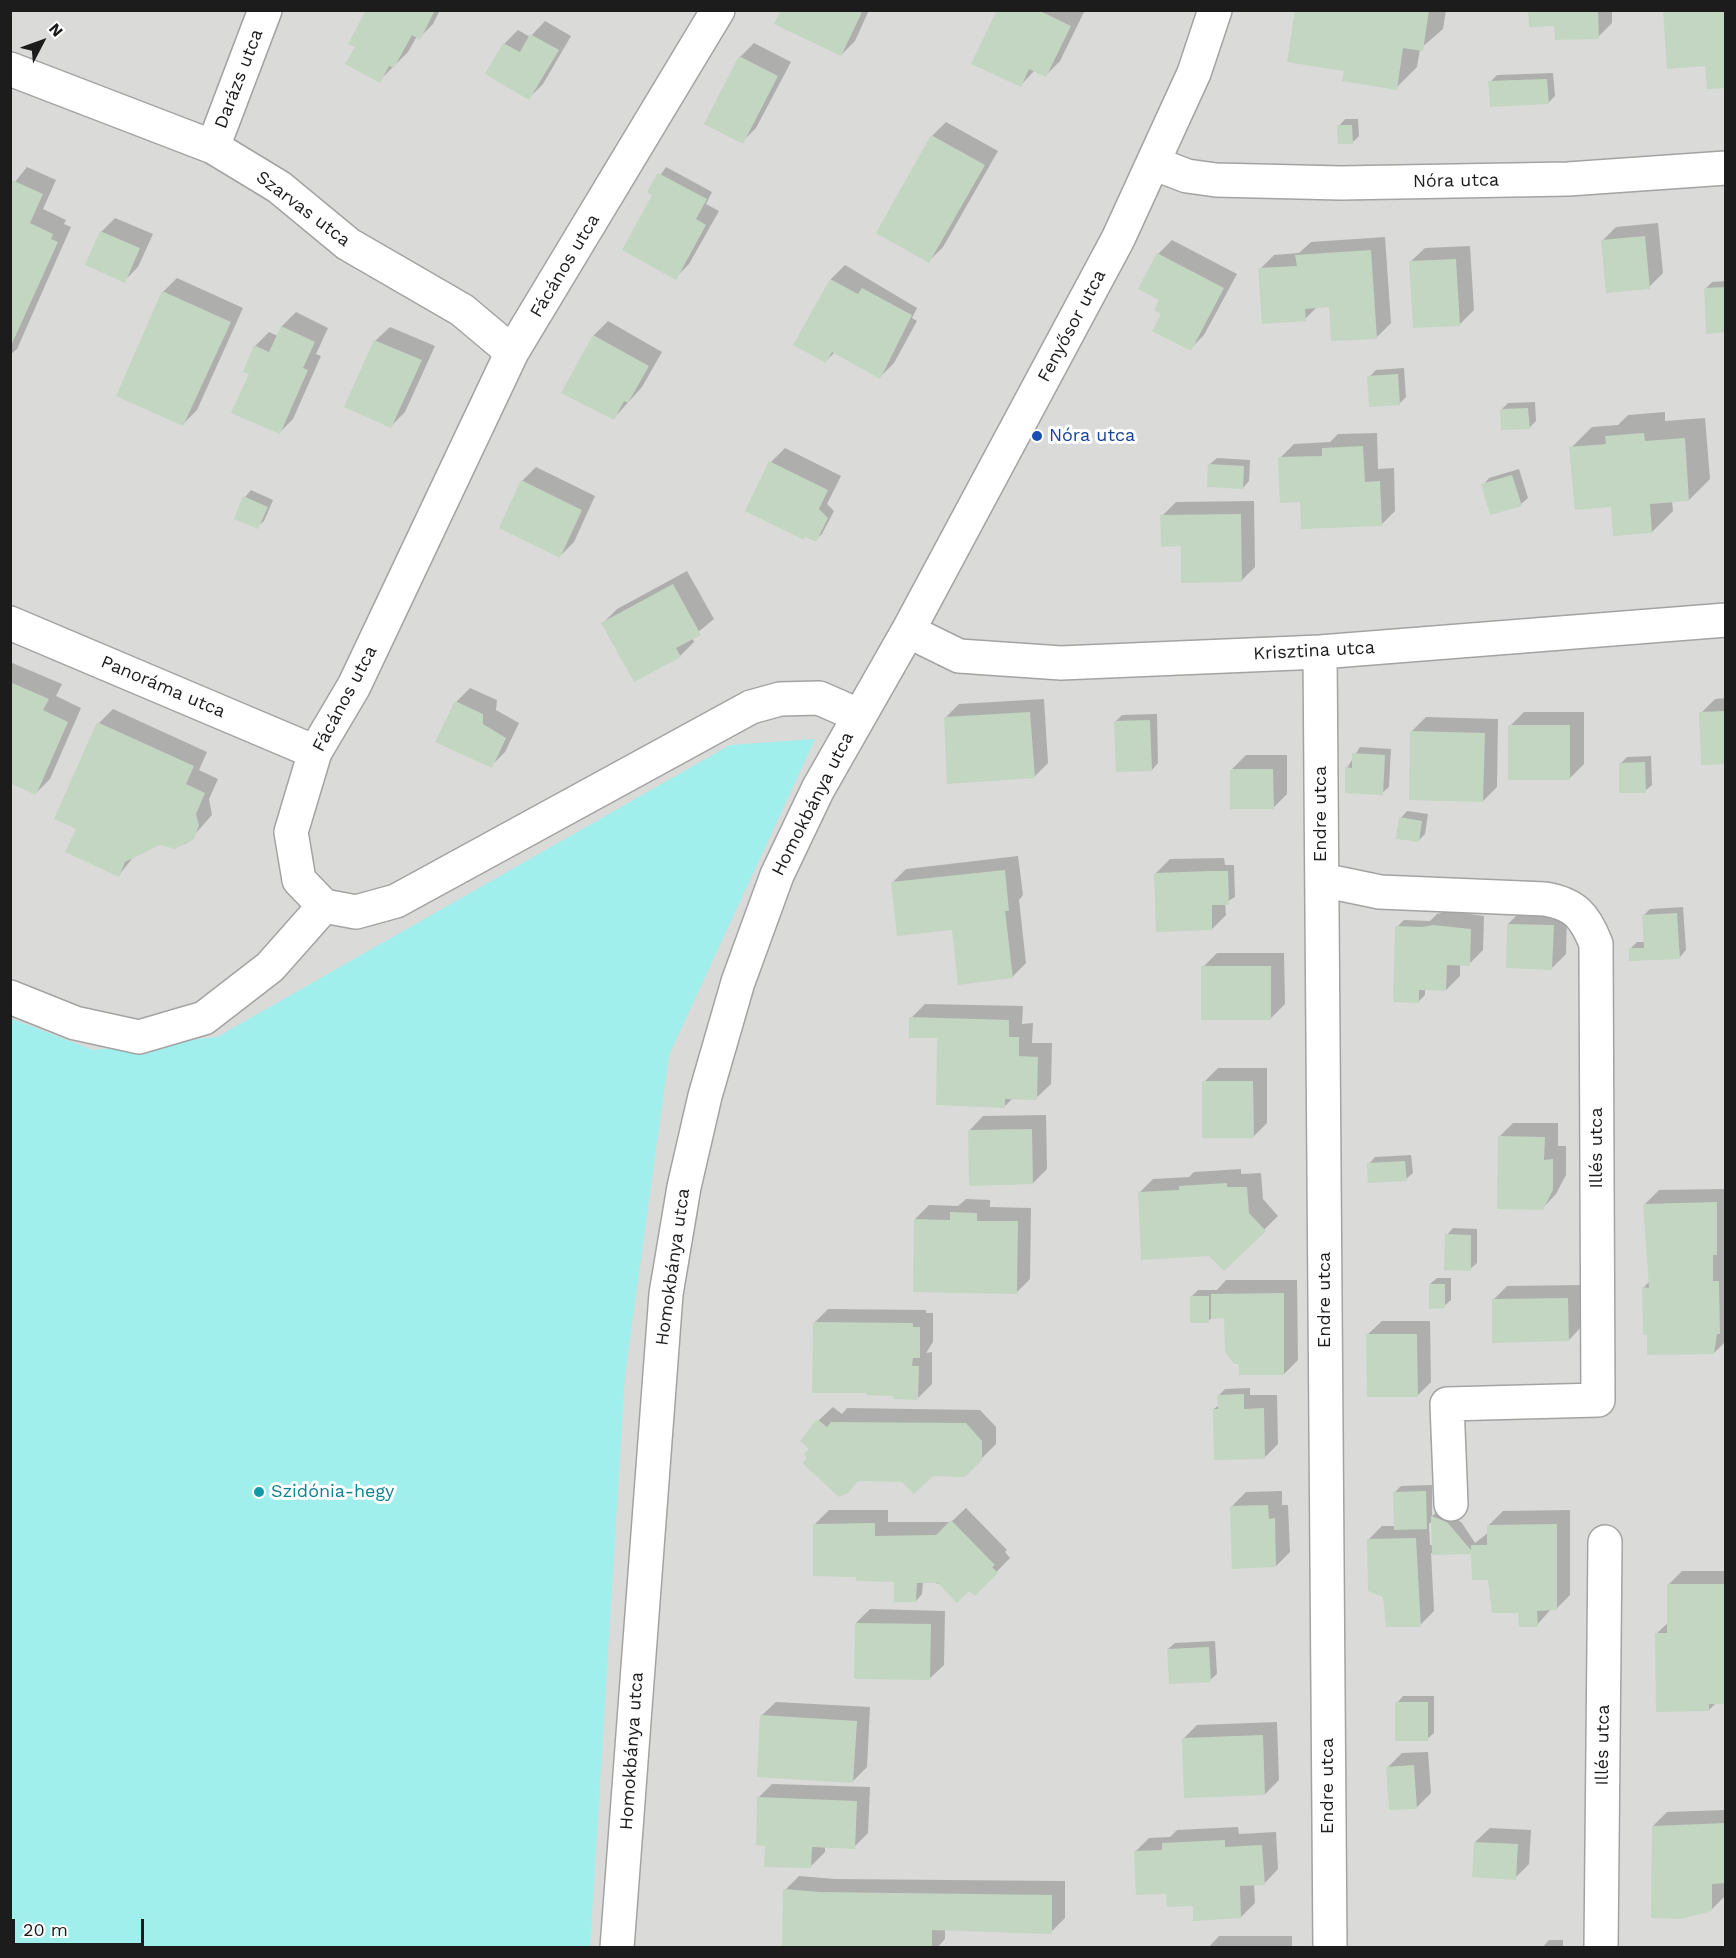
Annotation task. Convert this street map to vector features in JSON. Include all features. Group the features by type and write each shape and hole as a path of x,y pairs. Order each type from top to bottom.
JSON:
{"street":[{"name":"Darázs utca","path":"213,147 265,10"},
{"name":"Fácános utca","path":"324,906 299,880 291,832 315,752 354,686 512,352 718,10"},
{"name":"Fenyősor utca","path":"908,631 1118,239 1194,73 1215,10"},
{"name":"Szarvas utca","path":"10,69 213,147 279,187 348,244 462,310 512,352"},
{"name":"Nóra utca","path":"1153,163 1187,176 1216,180 1341,183 1568,179 1725,168"},
{"name":"Krisztina utca","path":"908,631 959,656 1061,663 1320,652 1725,620"},
{"name":"Panoráma utca","path":"10,622 315,752"},
{"name":"Homokbánya utca","path":"617,1947 665,1306 684,1188 705,1096 735,993 777,875 818,789 858,715 908,631"},
{"name":"Endre utca","path":"1320,652 1330,1947"},
{"path":"10,997 75,1023 139,1036 204,1018 270,967 324,906 356,912 396,901 751,707 780,699 819,698 858,715"},
{"name":"Illés utca","path":"1322,880 1380,892 1545,899 1564,902 1580,914 1596,944 1598,1400 1447,1404 1450,1504"},
{"name":"Illés utca","path":"1601,1947 1605,1542"}],"shaded area":[{"path":"11,11 1725,11 1725,1947 11,1947"},
{"path":"815,739 669,1055 625,1374 590,1947 11,1947 10,1018 93,1050 217,1037 730,745"}],"building":[{"path":"366,10 435,10 420,40 412,35 394,68 389,66 380,83 345,64 355,47 348,44"},
{"path":"781,10 863,10 841,56 774,24"},
{"path":"997,10 1038,10 1071,26 1046,77 1029,69 1021,87 971,64"},
{"path":"1295,10 1429,10 1423,51 1403,48 1397,90 1342,81 1344,71 1287,62"},
{"path":"1528,10 1598,10 1599,39 1555,40 1554,26 1529,27"},
{"path":"1663,10 1726,10 1726,88 1707,89 1705,66 1667,69"},
{"path":"530,34 559,50 529,100 485,74 503,43 520,52"},
{"path":"739,56 778,76 743,144 704,124"},
{"path":"1547,79 1549,104 1490,107 1488,81"},
{"path":"1337,125 1352,125 1353,144 1338,144"},
{"path":"931,135 985,165 929,263 876,233"},
{"path":"658,173 707,199 696,219 706,225 676,280 622,250 652,195 647,192"},
{"path":"12,180 43,194 30,223 53,234 51,239 58,242 10,348"},
{"path":"100,231 140,248 125,283 85,265"},
{"path":"1645,236 1650,289 1606,293 1601,240"},
{"path":"1371,250 1377,339 1331,341 1329,307 1305,309 1306,321 1262,324 1258,268 1297,266 1295,255"},
{"path":"1157,253 1224,288 1191,351 1152,331 1161,314 1154,310 1159,300 1138,289"},
{"path":"1456,259 1460,326 1413,328 1409,261"},
{"path":"830,279 858,294 862,288 912,315 880,379 832,352 826,363 793,345"},
{"path":"1726,287 1726,332 1706,334 1704,288"},
{"path":"162,291 231,322 183,426 116,396"},
{"path":"281,326 315,342 303,368 308,370 280,434 231,413 249,374 243,372 254,345 269,352"},
{"path":"593,335 649,366 628,403 624,401 614,420 561,393"},
{"path":"374,340 422,360 391,428 344,407"},
{"path":"1398,374 1400,405 1369,407 1367,376"},
{"path":"1528,408 1530,429 1501,430 1500,409"},
{"path":"1644,433 1645,441 1685,438 1689,501 1650,504 1652,533 1613,536 1611,507 1575,510 1569,447 1606,444 1605,436"},
{"path":"1363,446 1365,482 1380,481 1382,526 1301,529 1300,502 1280,503 1278,457 1322,456 1322,448"},
{"path":"769,461 828,490 819,509 828,518 816,542 805,537 804,540 745,511"},
{"path":"1208,464 1244,466 1243,489 1207,487"},
{"path":"1512,475 1522,506 1490,515 1481,484"},
{"path":"521,480 582,510 560,558 499,528"},
{"path":"243,496 268,507 258,529 234,519"},
{"path":"1241,514 1242,582 1181,583 1181,546 1161,547 1160,515"},
{"path":"673,584 701,635 676,648 681,657 634,682 601,623"},
{"path":"10,682 49,699 43,710 68,722 36,795 10,783"},
{"path":"455,701 483,714 483,724 506,738 492,768 435,742"},
{"path":"1726,711 1726,764 1701,765 1699,712"},
{"path":"1030,712 1035,778 947,784 944,717"},
{"path":"1150,720 1152,771 1116,772 1114,721"},
{"path":"97,722 194,766 186,784 205,793 196,814 199,825 194,839 175,849 160,845 125,862 119,877 65,852 76,829 54,819"},
{"path":"1508,725 1570,725 1570,780 1508,780"},
{"path":"1410,731 1485,733 1483,802 1409,800"},
{"path":"1352,753 1385,755 1383,795 1345,793 1345,767 1352,768"},
{"path":"1645,762 1646,793 1619,793 1619,763"},
{"path":"1230,769 1273,769 1274,809 1230,809"},
{"path":"1399,817 1422,821 1419,842 1396,839"},
{"path":"1005,870 1009,911 1005,911 1013,978 958,985 952,930 897,936 891,882"},
{"path":"1228,871 1229,905 1212,905 1212,930 1156,932 1154,873"},
{"path":"1677,913 1680,959 1629,961 1629,948 1644,948 1642,915"},
{"path":"1507,924 1554,925 1552,970 1506,968"},
{"path":"1433,925 1471,929 1470,966 1447,965 1446,991 1419,990 1419,1003 1393,1002 1395,926"},
{"path":"1201,966 1271,966 1271,1020 1201,1020"},
{"path":"909,1017 1009,1020 1009,1037 1019,1037 1019,1056 1038,1057 1037,1100 1005,1099 1005,1108 936,1105 937,1038 909,1038"},
{"path":"1202,1081 1253,1081 1254,1138 1202,1138"},
{"path":"1032,1129 1033,1184 969,1186 968,1130"},
{"path":"1498,1136 1545,1137 1544,1160 1553,1159 1553,1190 1543,1210 1497,1209"},
{"path":"1405,1161 1407,1181 1368,1183 1367,1163"},
{"path":"1227,1183 1227,1187 1247,1187 1249,1213 1266,1231 1224,1271 1209,1256 1141,1260 1138,1192 1179,1190 1179,1186"},
{"path":"1717,1202 1717,1255 1713,1255 1713,1281 1719,1281 1720,1334 1717,1334 1714,1354 1647,1355 1647,1335 1643,1335 1642,1287 1649,1288 1643,1204"},
{"path":"950,1212 977,1213 977,1221 1018,1221 1017,1294 913,1292 914,1219 950,1220"},
{"path":"1445,1234 1471,1235 1471,1271 1444,1270"},
{"path":"1429,1284 1445,1284 1445,1308 1429,1309"},
{"path":"1284,1293 1284,1375 1239,1375 1239,1364 1234,1364 1225,1352 1224,1318 1211,1319 1211,1294"},
{"path":"1190,1296 1209,1296 1209,1323 1190,1323"},
{"path":"1568,1298 1569,1341 1492,1343 1492,1299"},
{"path":"813,1322 913,1323 913,1327 920,1327 920,1358 913,1358 912,1366 919,1366 918,1400 893,1399 893,1396 866,1395 866,1393 812,1393"},
{"path":"1366,1334 1417,1334 1418,1397 1367,1397"},
{"path":"1244,1394 1244,1409 1264,1408 1265,1459 1214,1460 1213,1409 1218,1409 1217,1395"},
{"path":"817,1419 827,1427 831,1422 966,1423 982,1441 982,1460 965,1477 933,1476 914,1494 902,1482 858,1481 848,1493 839,1497 802,1463 807,1458 804,1454 809,1449 800,1441"},
{"path":"1426,1491 1427,1529 1394,1530 1393,1492"},
{"path":"1268,1505 1269,1519 1275,1518 1276,1567 1232,1569 1230,1506"},
{"path":"1431,1516 1447,1522 1471,1550 1471,1545 1487,1545 1487,1525 1557,1524 1557,1610 1537,1611 1538,1627 1519,1627 1518,1613 1492,1613 1488,1580 1472,1580 1471,1554 1432,1555"},
{"path":"951,1520 995,1565 992,1567 998,1573 975,1596 969,1591 957,1603 938,1583 917,1583 916,1602 894,1602 894,1582 856,1581 856,1577 813,1576 813,1524 875,1523 875,1536 936,1535"},
{"path":"1416,1538 1421,1627 1386,1627 1383,1597 1368,1591 1367,1539"},
{"path":"1667,1584 1726,1584 1726,1704 1709,1704 1709,1711 1656,1712 1655,1633 1667,1633"},
{"path":"855,1623 931,1624 930,1680 854,1679"},
{"path":"1209,1647 1211,1682 1169,1684 1167,1649"},
{"path":"1395,1702 1428,1702 1428,1741 1395,1741"},
{"path":"760,1715 857,1721 853,1783 757,1777"},
{"path":"1263,1735 1265,1795 1184,1798 1182,1738"},
{"path":"1414,1765 1417,1809 1389,1810 1386,1767"},
{"path":"757,1797 857,1801 855,1849 812,1847 811,1868 764,1867 765,1846 756,1845"},
{"path":"1726,1823 1726,1883 1712,1884 1712,1911 1681,1919 1651,1918 1652,1826"},
{"path":"1225,1840 1225,1847 1262,1845 1265,1885 1240,1886 1241,1918 1193,1921 1193,1906 1167,1907 1166,1894 1136,1895 1134,1851 1162,1850 1162,1843"},
{"path":"1474,1842 1518,1844 1516,1880 1472,1877"},
{"path":"783,1889 820,1892 1052,1895 1052,1934 932,1930 932,1948 782,1948"}],"place":[{"name":"Nóra utca","path":"1037,436"},
{"name":"Szidónia-hegy","path":"259,1492"}]}
